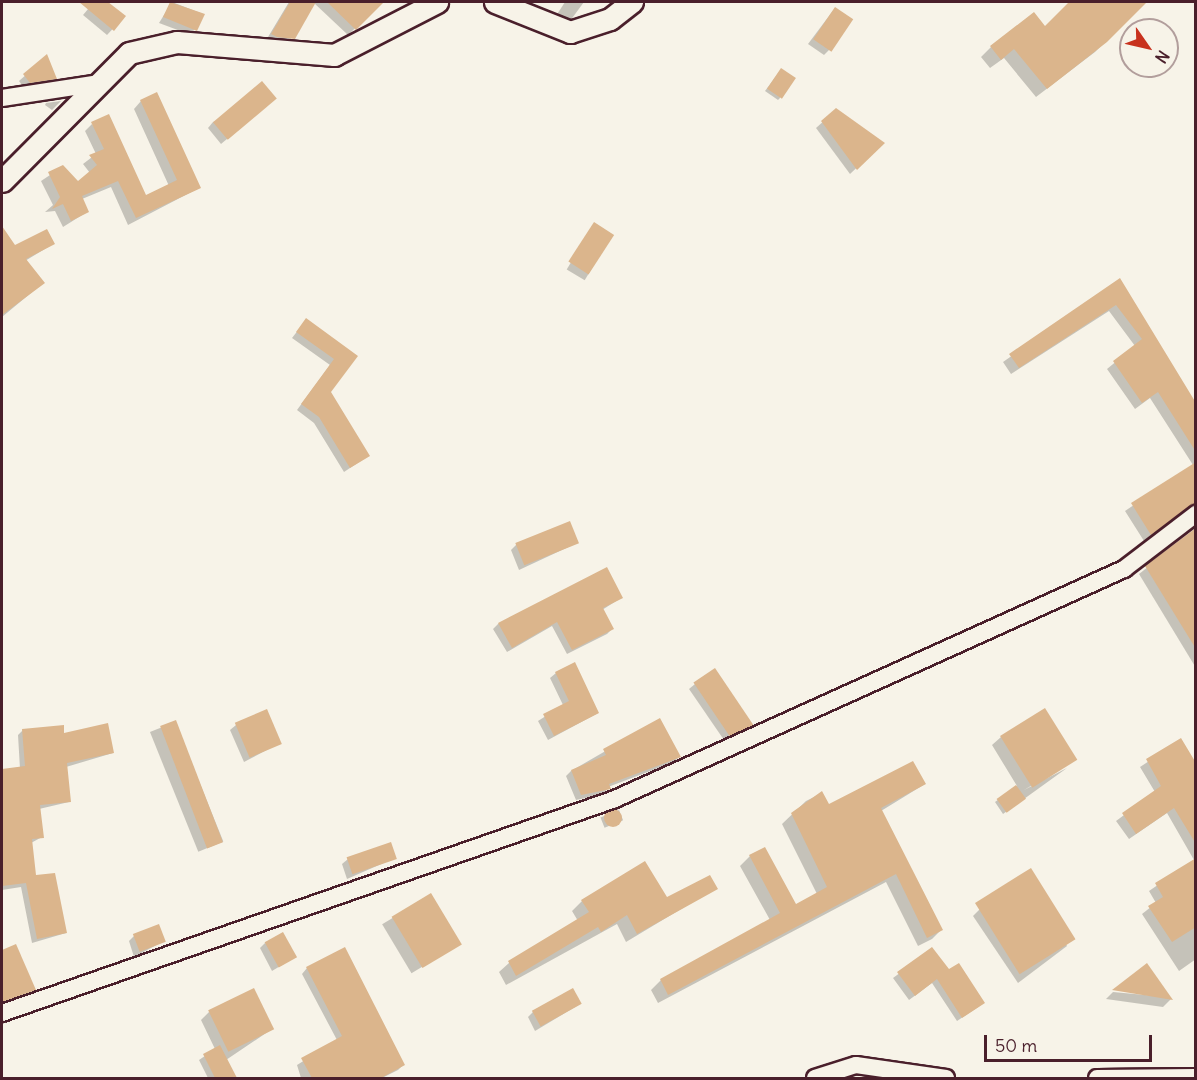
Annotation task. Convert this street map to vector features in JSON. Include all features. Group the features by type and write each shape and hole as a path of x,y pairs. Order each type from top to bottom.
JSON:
{"street":[{"path":"2,181 129,53 177,42 334,55 437,2"},
{"path":"495,2 570,32 610,19 632,2"},
{"path":"2,98 100,83"},
{"path":"2,1013 615,799 1124,570 1196,514"},
{"path":"815,1078 856,1065 946,1078"},
{"path":"1097,1078 1196,1077"}],"building":[{"path":"79,2 108,2 126,16 114,31"},
{"path":"170,2 205,14 197,31 163,17"},
{"path":"290,2 316,2 295,39 277,37 271,34"},
{"path":"327,2 384,2 356,30"},
{"path":"1069,2 1147,2 1131,18 1119,18 1119,30 1107,42 1047,89 1014,49 1001,60 990,46 1034,12 1045,26"},
{"path":"835,7 853,19 831,52 813,39"},
{"path":"47,54 57,79 30,83 23,74"},
{"path":"781,68 796,78 782,99 767,89"},
{"path":"262,81 277,99 228,140 213,122"},
{"path":"157,92 201,188 136,218 118,181 82,196 89,212 71,221 63,204 52,209 60,197 48,172 63,165 78,181 97,165 89,155 104,149 91,122 109,114 146,195 177,180 140,100"},
{"path":"836,108 885,143 857,170 821,121"},
{"path":"594,222 614,235 589,274 568,261"},
{"path":"2,226 15,245 47,229 55,244 26,259 45,283 2,315"},
{"path":"1120,278 1196,403 1196,452 1158,392 1142,403 1113,361 1142,339 1116,305 1019,368 1009,354"},
{"path":"306,318 358,356 331,392 370,456 350,468 319,417 301,404 334,359 296,332"},
{"path":"1196,462 1196,504 1151,535 1131,503"},
{"path":"570,521 579,543 524,565 515,543"},
{"path":"1196,528 1196,649 1145,566"},
{"path":"607,567 623,598 603,608 614,629 572,650 557,622 512,648 498,623"},
{"path":"575,662 599,713 554,736 543,714 569,701 555,672"},
{"path":"715,668 754,725 732,740 693,683"},
{"path":"1045,708 1077,760 1032,788 1000,736"},
{"path":"267,709 282,744 250,758 235,723"},
{"path":"660,718 681,757 609,784 611,789 581,795 571,770 606,755 603,749"},
{"path":"176,720 223,842 207,848 160,726"},
{"path":"108,723 114,753 67,763 71,802 40,805 44,838 32,839 36,875 55,873 67,933 37,939 26,883 2,886 2,769 25,766 22,729 64,725 64,733"},
{"path":"1181,738 1196,763 1196,844 1174,808 1136,834 1122,813 1161,786 1146,759"},
{"path":"913,761 926,784 881,808 943,930 927,938 896,874 668,995 660,979 780,913 749,855 765,847 796,904 827,887 791,813 822,791 829,804"},
{"path":"1016,785 1026,799 1007,813 997,799"},
{"path":"613,809 619,812 622,818 619,824 613,827 607,824 604,818 607,812"},
{"path":"391,842 397,859 352,874 347,857"},
{"path":"1196,858 1196,927 1172,942 1148,906 1163,897 1155,883"},
{"path":"645,861 667,897 710,875 718,889 637,934 627,915 601,932 598,927 516,976 508,961 589,912 581,900"},
{"path":"1031,868 1076,939 1020,974 975,903"},
{"path":"431,893 462,944 422,968 392,917"},
{"path":"159,924 166,942 140,952 133,934"},
{"path":"283,932 297,957 279,968 265,942"},
{"path":"16,944 36,990 2,1002 2,950"},
{"path":"345,947 405,1065 381,1078 312,1078 301,1058 342,1036 306,967"},
{"path":"932,947 949,969 959,963 985,1003 962,1018 937,979 915,996 897,972"},
{"path":"1147,963 1173,1000 1112,990"},
{"path":"254,988 274,1029 228,1052 208,1010"},
{"path":"573,988 582,1004 541,1027 532,1011"},
{"path":"220,1045 237,1078 215,1078 203,1054"}]}
